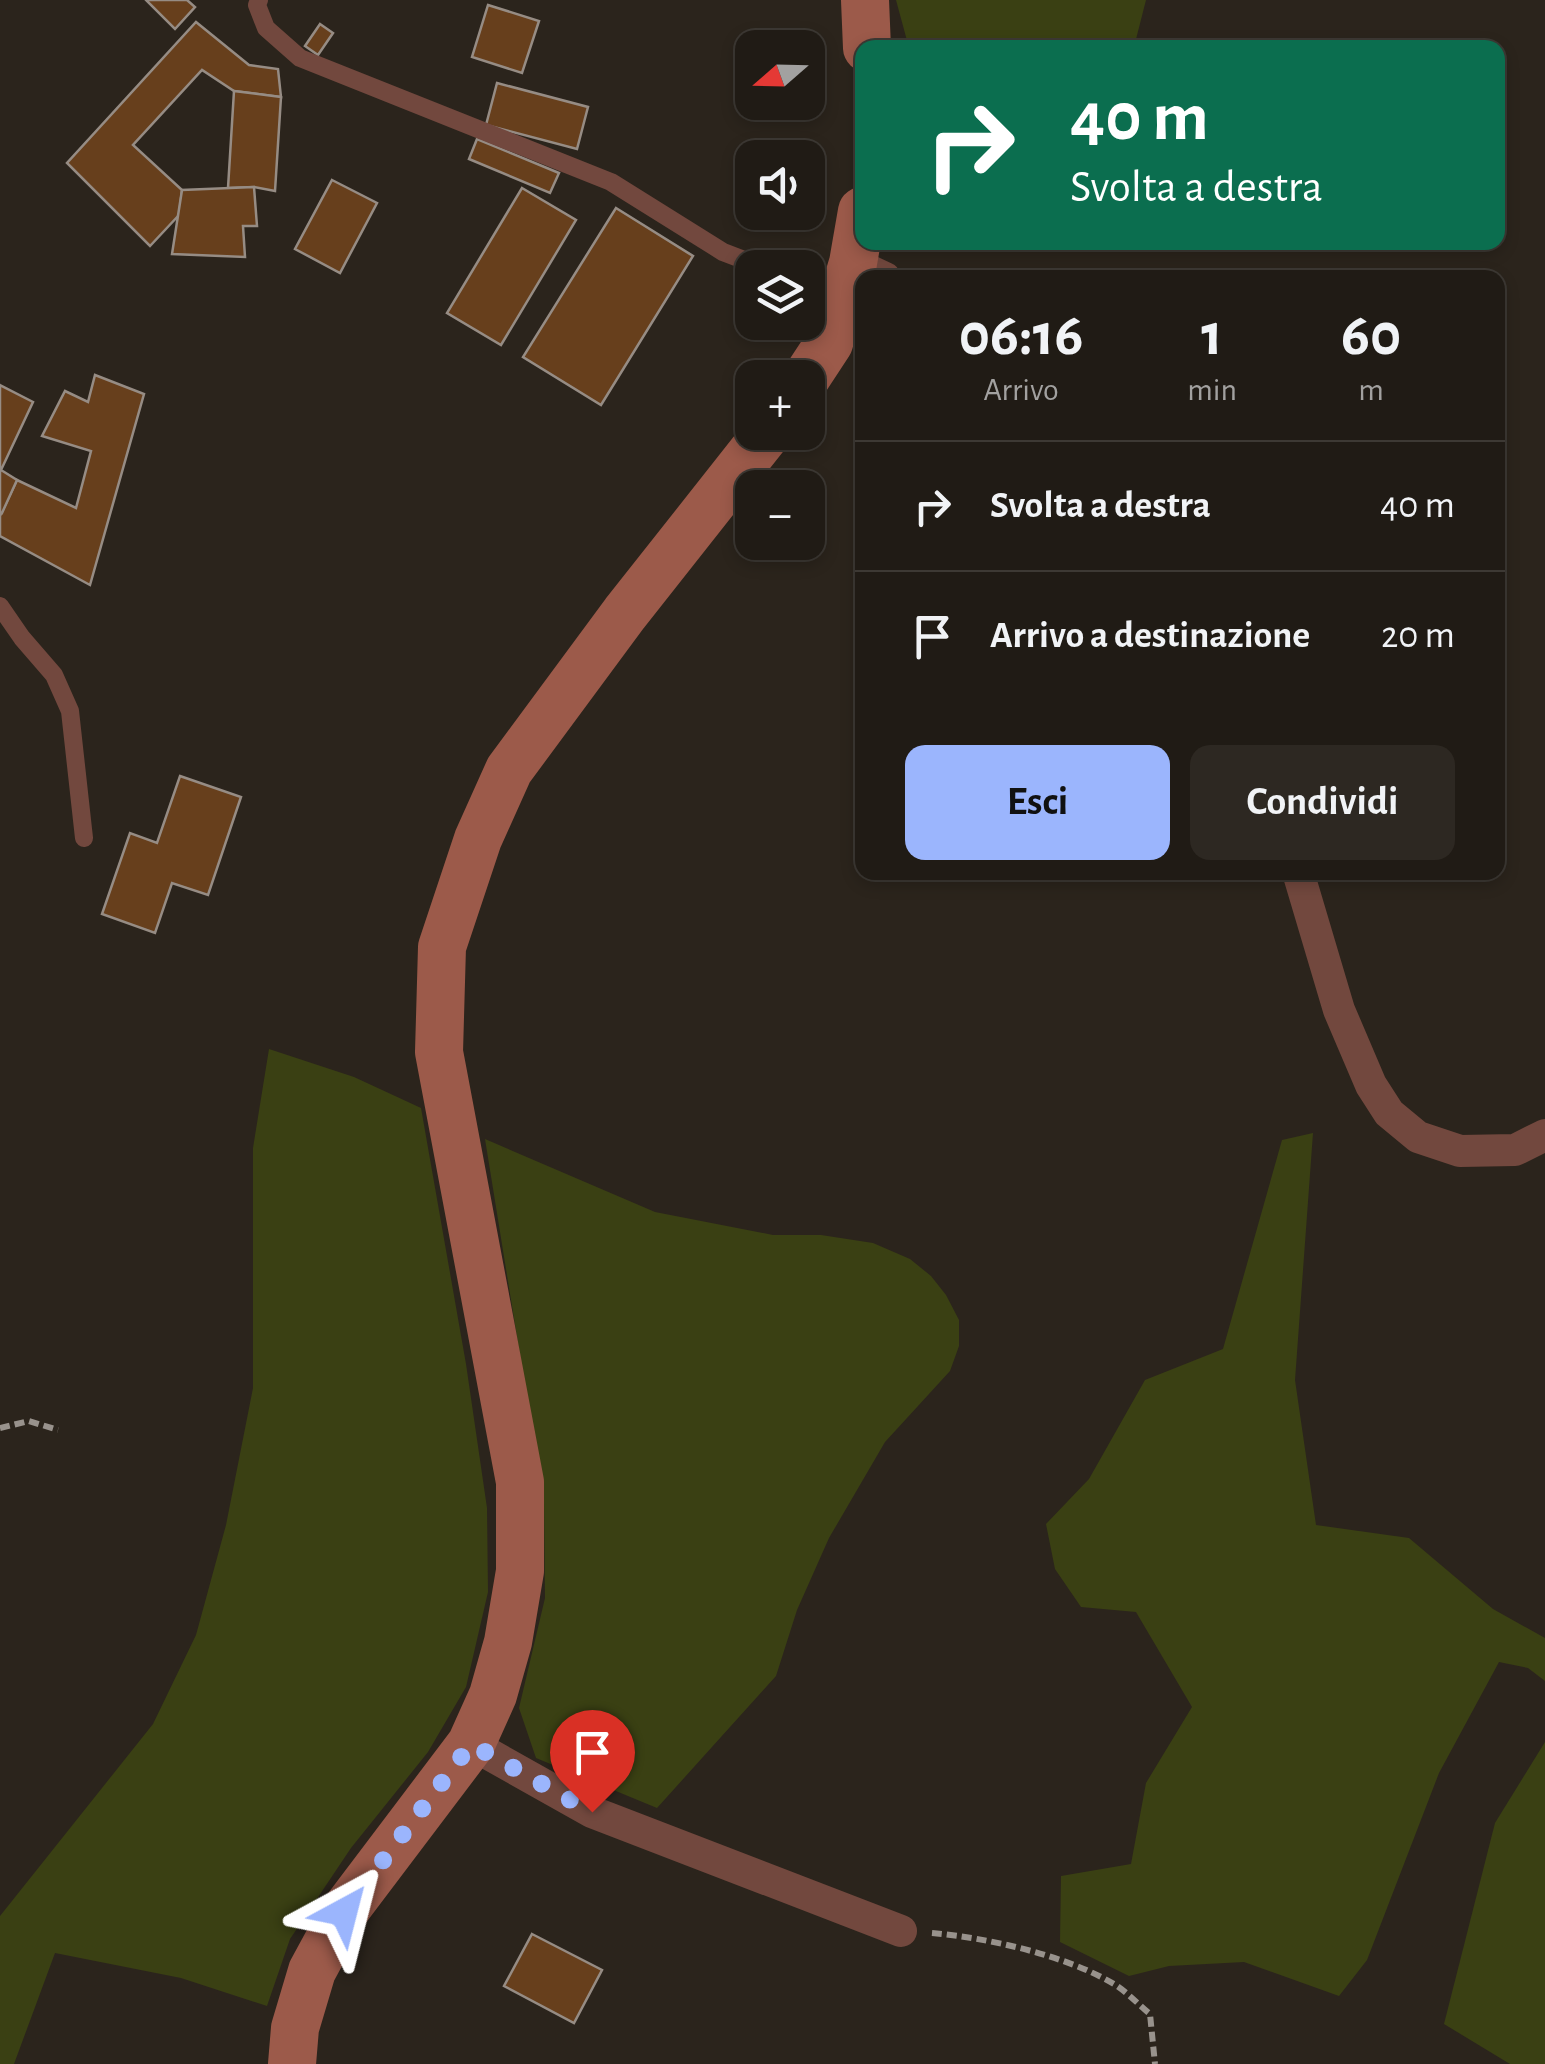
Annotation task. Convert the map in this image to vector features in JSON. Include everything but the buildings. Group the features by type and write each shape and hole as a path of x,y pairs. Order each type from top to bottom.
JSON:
{"street":[{"path":"818,360 829,343 855,243"},
{"path":"292,2064 296,2028 312,1972 344,1912 471,1744 492,1695 508,1642 520,1572 520,1482 439,1052 442,947 478,839 509,770 624,613 754,450"},
{"path":"1300,880 1339,1010 1371,1085 1389,1113 1418,1137 1460,1151 1515,1150 1545,1135"},
{"path":"471,1744 592,1812 901,1930"}],"lane":[{"path":"258,0 256,6 266,28 300,58 611,182 735,256"},
{"path":"0,606 54,675 70,712 84,838"}],"path":[{"path":"0,1428 29,1421 58,1430"},
{"path":"901,1930 960,1936 1052,1958 1115,1984 1150,2014 1155,2064"}],"green space":[{"path":"896,0 1146,0 1136,40 907,40"},
{"path":"269,1049 354,1077 421,1108 487,1508 488,1592 466,1687 428,1752 351,1848 290,1939 267,2006 181,1978 55,1953 14,2064 0,2064 0,1916 153,1724 196,1635 226,1525 253,1388 253,1148"},
{"path":"1313,1133 1295,1380 1316,1525 1409,1538 1493,1609 1545,1638 1545,1681 1528,1668 1499,1662 1439,1773 1367,1960 1339,1996 1244,1962 1169,1966 1129,1976 1060,1942 1061,1876 1131,1864 1146,1783 1192,1707 1136,1612 1081,1607 1055,1569 1046,1524 1089,1479 1145,1380 1223,1349 1282,1140"},
{"path":"485,1139 655,1212 773,1235 821,1235 873,1243 910,1259 931,1276 959,1320 959,1346 950,1371 885,1442 829,1538 797,1610 776,1676 657,1808 536,1758 519,1708 545,1598 544,1504"},
{"path":"1545,1742 1545,2064 1510,2064 1444,2024 1495,1823"}],"route":[{"path":"344,1912 471,1744 592,1812"}]}
